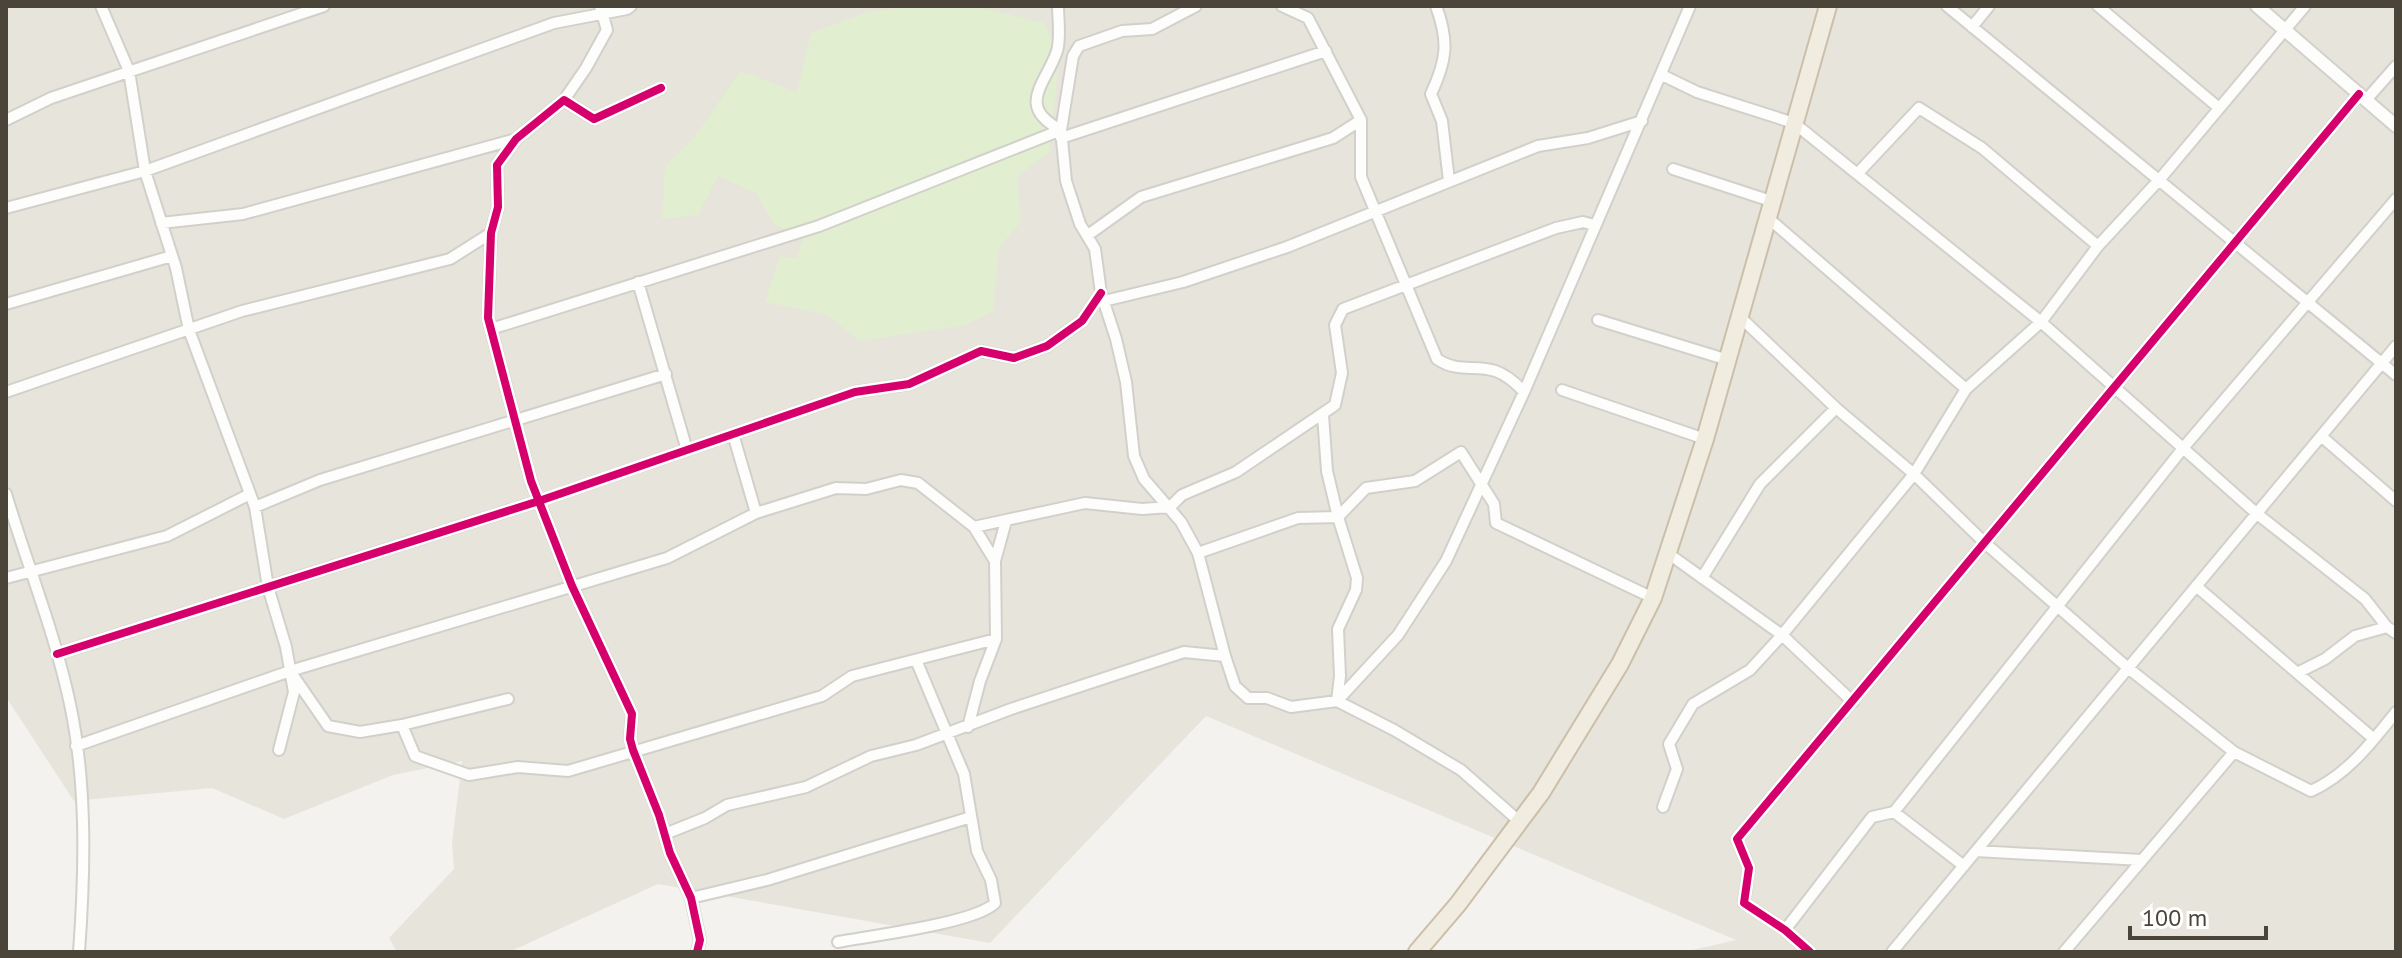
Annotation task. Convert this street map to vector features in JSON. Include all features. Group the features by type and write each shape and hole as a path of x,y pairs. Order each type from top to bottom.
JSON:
{"highway":[{"path":"1417,952 1541,793 1620,664 1653,598 1705,439 1828,6"}],"street":[{"path":"101,6 129,71 145,171 172,256 189,330 255,507 268,587 286,647 294,692 279,750"},
{"path":"6,120 51,98 324,6"},
{"path":"6,208 145,171 554,23 631,6"},
{"path":"1058,6 1058,49 1037,89 1037,109 1047,123 1061,134"},
{"path":"1196,6 1152,29 1122,31 1079,46 1073,56 1061,134 1066,181 1080,224 1095,249 1102,297 1126,382 1134,456 1144,479 1170,507 1198,553 1235,686 1248,698 1267,698 1291,707 1337,701 1461,770 1520,822"},
{"path":"1282,6 1308,18 1361,120 1361,177 1437,359 1449,367 1492,368 1510,377 1524,392"},
{"path":"1436,6 1445,28 1446,51 1431,94 1442,121 1449,181"},
{"path":"1337,701 1398,635 1446,561 1524,392 1690,6"},
{"path":"1947,6 2396,375"},
{"path":"1972,27 1989,6"},
{"path":"2098,6 2219,108"},
{"path":"2257,6 2396,126"},
{"path":"1663,807 1677,769 1669,744 1693,704 1750,670 1782,635 1914,474 1966,389 2041,322 2098,246 2160,179 2305,6"},
{"path":"602,10 607,30 586,68 564,100 516,139 497,165 498,207 491,233 488,318 539,501 572,586 632,714 630,739 633,750 670,853 691,898 700,940 697,952"},
{"path":"491,329 819,226 1061,134 1326,51"},
{"path":"1810,952 1785,930 1744,903 1749,868 1737,839 2236,242 2362,97 2396,66"},
{"path":"1662,75 1697,92 1794,123 2041,322 2256,513 2365,599 2391,630"},
{"path":"564,100 594,119 661,88"},
{"path":"1858,173 1919,108 1982,148 2098,246"},
{"path":"1088,235 1141,197 1333,138 1361,120"},
{"path":"57,654 539,501 855,392 909,384 981,351 1014,358 1047,346 1082,321 1102,297 1198,277 1287,247 1538,146 1588,138 1642,121"},
{"path":"161,223 243,214 516,139"},
{"path":"1673,169 1769,209 1966,389"},
{"path":"1785,930 1872,817 1894,812 2184,447 2396,199"},
{"path":"974,527 1085,503 1142,509 1170,507 1182,495 1236,472 1335,405 1342,373 1335,325 1343,309 1556,228 1583,222 1594,225"},
{"path":"6,392 242,311 450,259 491,233"},
{"path":"6,304 172,256"},
{"path":"638,282 687,450"},
{"path":"1740,317 1836,408 1914,474 1985,543 2128,668 2234,752 2311,791 2333,781 2396,712"},
{"path":"1598,320 1728,360"},
{"path":"1892,952 2396,346"},
{"path":"255,507 320,480 666,374"},
{"path":"1562,390 1705,439"},
{"path":"1702,578 1760,484 1836,408"},
{"path":"1323,415 1327,471 1357,578 1356,590 1338,629 1340,676 1337,701"},
{"path":"733,434 756,513"},
{"path":"2321,436 2396,501"},
{"path":"1198,553 1298,518 1338,517 1366,488 1415,481 1461,452 1494,504 1496,523 1653,598"},
{"path":"76,746 290,671 667,558 756,513 836,488 866,489 901,480 918,483 974,527 995,561"},
{"path":"6,494 70,705 82,807 83,899 79,952"},
{"path":"6,578 167,536 250,494"},
{"path":"968,727 980,681 996,639 995,561 1006,521"},
{"path":"1669,554 1782,635 1853,702"},
{"path":"2196,586 2374,739"},
{"path":"2297,673 2325,659 2355,636 2391,630"},
{"path":"402,725 415,756 469,775 518,767 568,771 822,696 852,676 996,639"},
{"path":"665,834 705,818 727,805 806,787 871,756 916,745 1011,709 1184,652 1225,656"},
{"path":"838,942 957,919 990,909 995,903 991,880 977,851 964,774 916,660"},
{"path":"290,671 328,726 360,732 508,699"},
{"path":"2064,952 2234,752"},
{"path":"1894,812 1964,866"},
{"path":"691,898 767,880 971,817"},
{"path":"1976,851 2142,860"}],"shaded area":[{"path":"6,6 2396,6 2396,952 1684,952 1736,940 1206,716 990,943 658,884 509,952 397,952 389,938 454,869 452,843 462,761 393,775 284,819 212,788 74,801 6,697"}],"green space":[{"path":"905,6 975,6 1044,23 1059,60 1049,153 1017,176 1021,222 999,247 993,311 965,325 860,341 826,314 765,302 780,256 796,258 803,239 774,224 756,193 718,176 698,215 662,219 665,166 697,134 740,71 797,92 811,33 865,13"}],"cycle path":[{"path":"661,88 594,119 564,100 516,139 497,165 498,207 491,233 488,318 531,481 572,586 632,714 630,739 633,750 659,815 670,853 691,898 700,940 697,952"},
{"path":"1810,952 1785,930 1744,903 1749,868 1737,839 2359,94"},
{"path":"57,654 539,501 855,392 909,384 981,351 1014,358 1047,346 1082,321 1101,293"}]}
